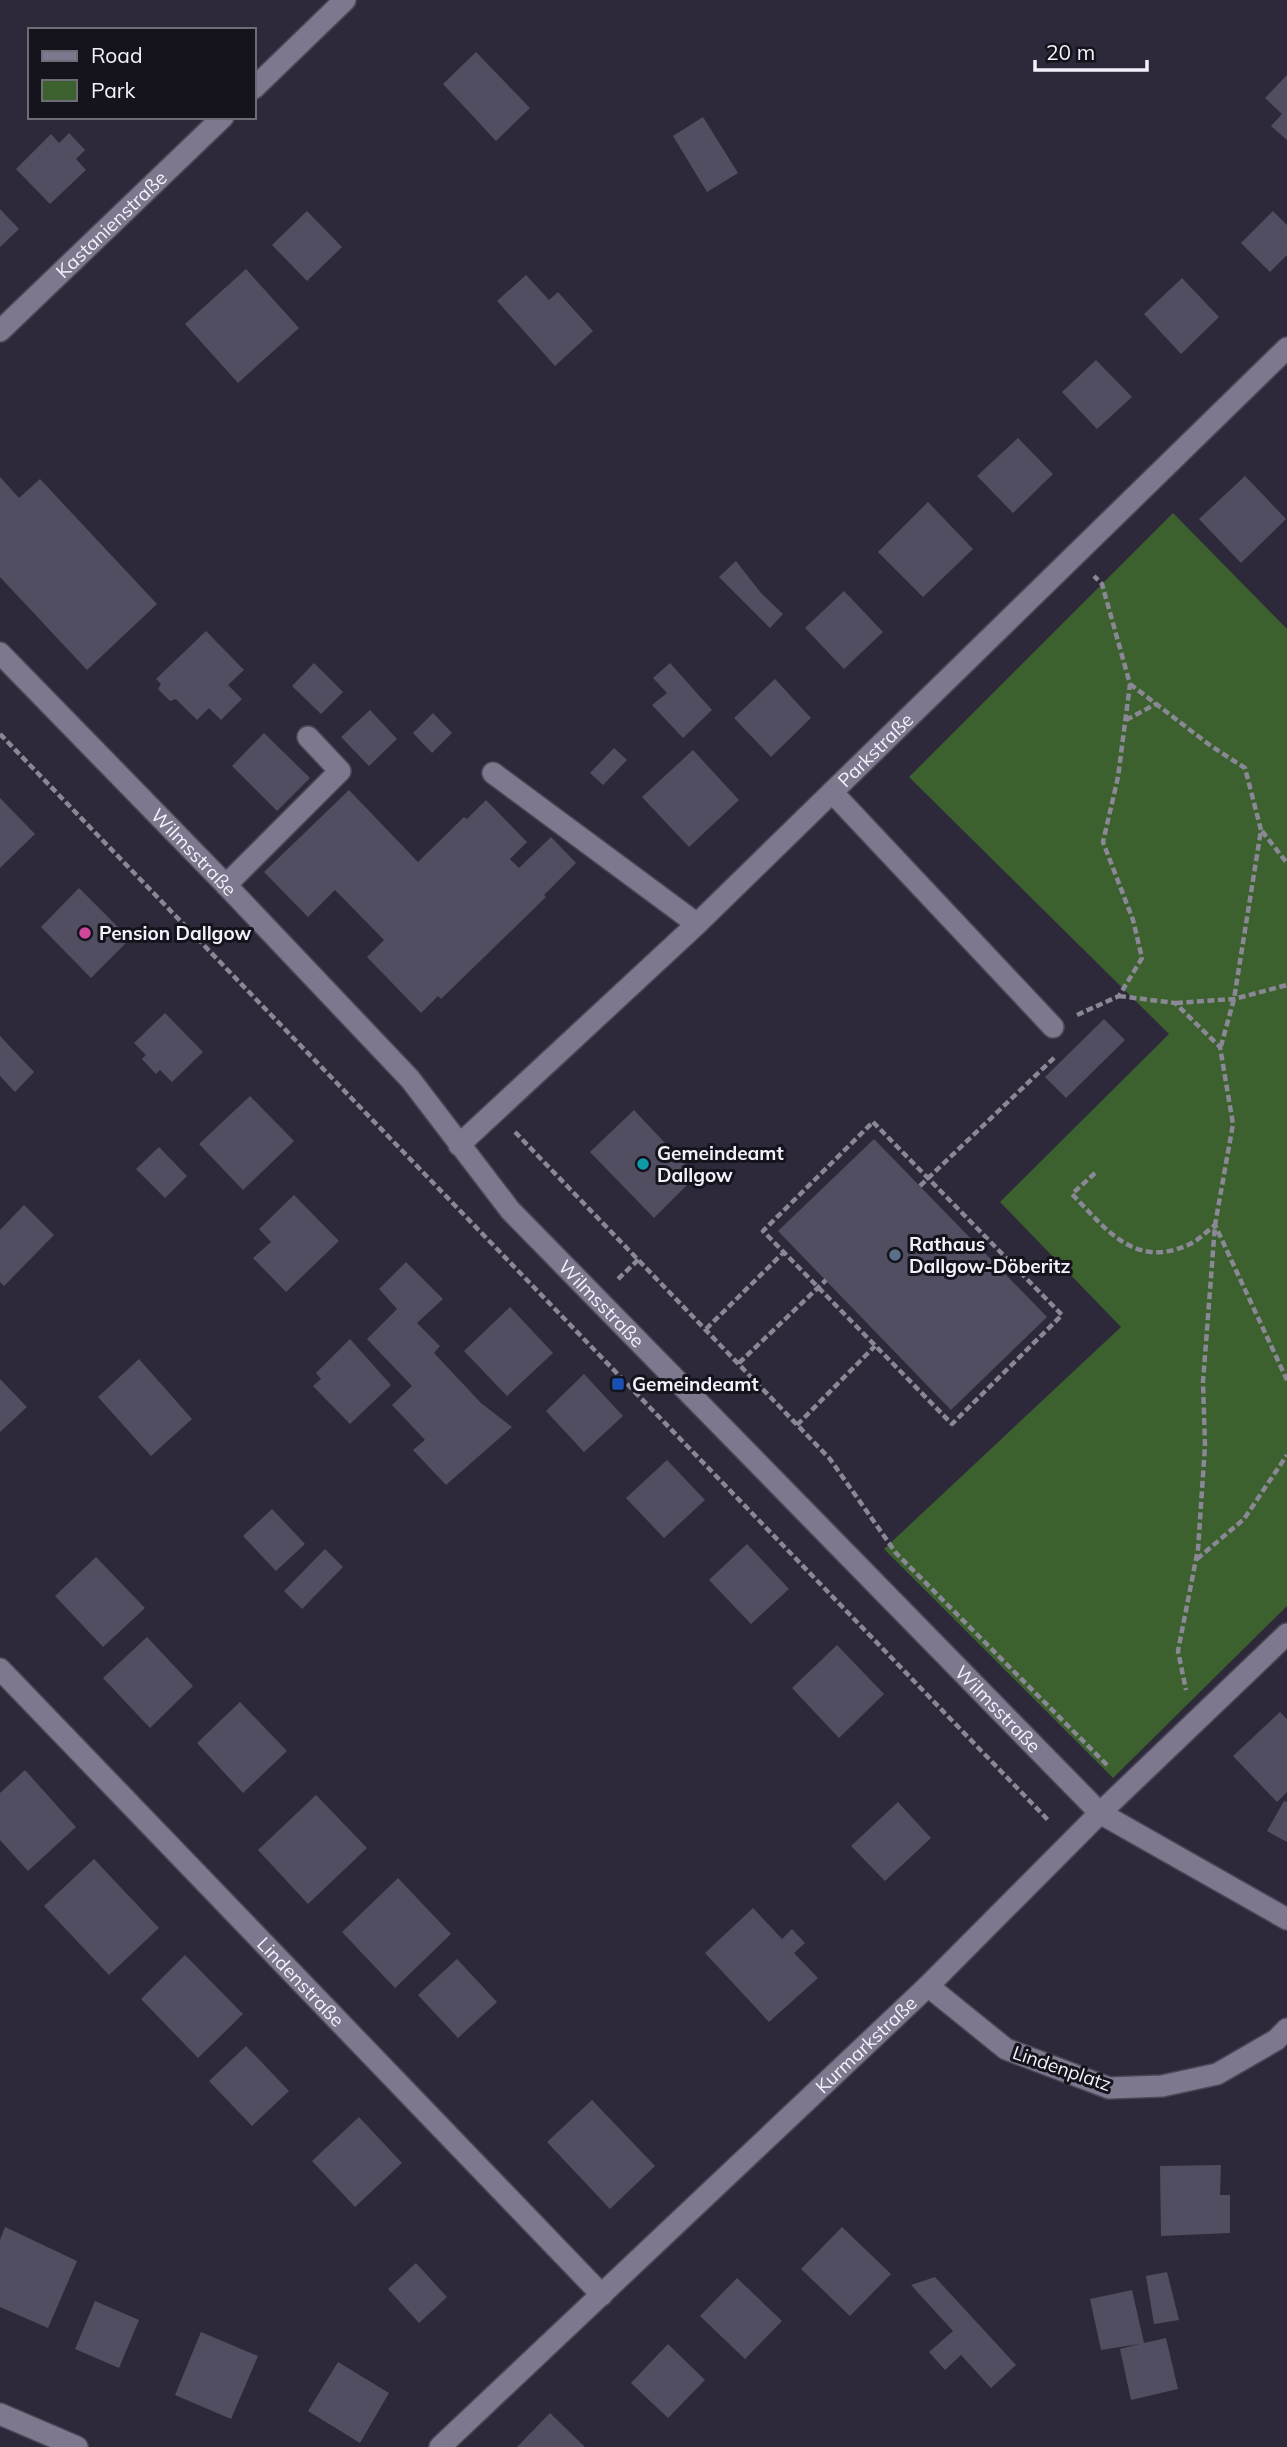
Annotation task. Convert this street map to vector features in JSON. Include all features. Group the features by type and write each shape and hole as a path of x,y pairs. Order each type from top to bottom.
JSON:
{"street":[{"path":"256,86 345,0"},
{"name":"Kastanienstraße","path":"0,331 221,119"},
{"name":"Parkstraße","path":"459,1145 697,924 1287,348"},
{"name":"Wilmsstraße","path":"0,653 410,1079 510,1210 1100,1813 1287,1919"},
{"path":"226,885 340,771 307,737"},
{"path":"493,773 697,924"},
{"path":"832,792 1054,1027"},
{"name":"Kurmarkstraße","path":"440,2447 928,1986 1100,1813 1287,1634"},
{"name":"Lindenstraße","path":"0,1669 602,2295"},
{"name":"Lindenplatz","path":"928,1986 1006,2049 1110,2088 1162,2086 1216,2074 1276,2040 1287,2029"},
{"path":"0,2414 77,2447"}],"path":[{"path":"1075,555 1102,584 1130,684 1118,777 1103,842 1133,920 1142,958 1119,996"},
{"path":"1130,684 1245,768 1261,830 1234,999 1220,1047 1233,1124 1215,1225 1203,1382 1205,1446 1196,1560 1178,1651 1184,1685 1199,1718"},
{"path":"1125,721 1156,704"},
{"path":"0,734 1070,1843"},
{"path":"1261,830 1287,863"},
{"path":"920,1186 1069,1043 1054,1027 1119,996 1175,1003 1234,999 1287,985"},
{"path":"1175,1003 1220,1047"},
{"path":"495,1112 830,1459 895,1553 1129,1786"},
{"path":"873,1122 928,1179 1062,1315 951,1424 763,1231 873,1122"},
{"path":"1096,1173 1072,1194 1116,1240 1145,1252 1170,1251 1191,1245 1215,1225"},
{"path":"1215,1225 1287,1380"},
{"path":"706,1329 784,1252"},
{"path":"739,1363 826,1280"},
{"path":"797,1425 875,1346"},
{"path":"1196,1560 1244,1519 1287,1455"}],"green space":[{"path":"1173,513 1287,629 1287,1606 1113,1778 884,1549 1121,1327 1000,1202 1169,1034 909,777"}],"building":[{"path":"476,52 530,108 496,141 443,84"},
{"path":"1287,75 1287,140 1271,126 1282,114 1265,98"},
{"path":"703,117 738,173 707,192 673,136"},
{"path":"69,133 85,150 76,159 86,170 50,204 16,169 51,134 59,143"},
{"path":"0,209 19,229 0,247"},
{"path":"307,211 342,247 307,281 272,245"},
{"path":"1273,211 1287,225 1287,255 1270,272 1241,243"},
{"path":"246,269 299,328 238,383 185,324"},
{"path":"526,275 549,300 558,292 593,331 555,366 497,301"},
{"path":"1182,278 1219,317 1181,354 1144,314"},
{"path":"1096,360 1132,397 1097,429 1062,392"},
{"path":"1018,438 1053,474 1013,513 977,476"},
{"path":"1245,476 1286,519 1241,563 1199,519"},
{"path":"0,477 19,498 40,479 157,604 87,670 0,577"},
{"path":"928,502 973,549 923,597 878,552"},
{"path":"736,561 761,593 783,614 770,628 719,577"},
{"path":"844,591 883,632 844,669 805,628"},
{"path":"206,631 244,670 228,685 242,699 221,720 209,708 197,720 176,699 170,701 158,689 161,684 156,679"},
{"path":"314,663 343,692 321,714 292,686"},
{"path":"670,663 712,710 683,738 652,705 667,693 653,678"},
{"path":"775,679 811,718 771,757 734,718"},
{"path":"370,710 397,739 369,766 341,737"},
{"path":"433,713 452,733 432,753 413,733"},
{"path":"264,733 310,778 277,811 232,766"},
{"path":"614,748 627,760 603,785 590,773"},
{"path":"693,750 739,800 689,847 642,797"},
{"path":"349,790 418,862 464,817 467,819 486,800 527,842 510,859 519,868 551,837 576,863 544,895 546,897 441,999 438,996 421,1013 367,957 384,940 335,890 308,917 264,872"},
{"path":"0,798 35,834 0,868"},
{"name":"Pension Dallgow","path":"79,888 130,939 91,978 41,927"},
{"path":"165,1013 203,1052 172,1082 160,1070 156,1074 142,1059 146,1055 134,1043"},
{"path":"1104,1019 1125,1040 1066,1098 1045,1077"},
{"path":"0,1036 34,1072 15,1092 0,1076"},
{"path":"250,1096 294,1141 243,1190 199,1144"},
{"name":"Gemeindeamt Dallgow","path":"634,1110 696,1176 654,1218 590,1152"},
{"name":"Rathaus Dallgow-Döberitz","path":"874,1139 1047,1317 951,1410 778,1231"},
{"path":"159,1147 187,1176 165,1198 136,1169"},
{"path":"294,1195 339,1241 286,1292 253,1258 271,1242 259,1229"},
{"path":"24,1205 54,1235 4,1286 0,1282 0,1230"},
{"path":"406,1262 443,1299 417,1323 440,1346 434,1353 481,1403 512,1427 446,1485 413,1450 425,1440 392,1405 412,1386 367,1339 397,1309 379,1289"},
{"path":"510,1307 553,1353 507,1396 464,1351"},
{"path":"350,1339 391,1385 350,1424 313,1386 321,1379 316,1373"},
{"path":"139,1359 192,1419 151,1456 98,1397"},
{"path":"584,1374 623,1416 584,1452 546,1411"},
{"path":"0,1379 27,1407 0,1432"},
{"path":"667,1460 705,1500 664,1538 626,1498"},
{"path":"272,1509 305,1544 276,1571 243,1536"},
{"path":"747,1544 789,1589 751,1624 709,1580"},
{"path":"325,1549 343,1567 302,1609 284,1591"},
{"path":"96,1557 145,1608 103,1647 55,1596"},
{"path":"147,1637 193,1686 150,1728 103,1678"},
{"path":"837,1645 884,1694 839,1738 792,1688"},
{"path":"240,1702 287,1751 243,1793 197,1743"},
{"path":"1280,1712 1287,1719 1287,1792 1277,1802 1233,1756"},
{"path":"25,1770 76,1827 28,1871 0,1840 0,1793"},
{"path":"316,1795 367,1848 308,1904 258,1850"},
{"path":"1284,1801 1287,1802 1287,1842 1267,1831"},
{"path":"898,1802 931,1838 885,1881 851,1846"},
{"path":"94,1859 159,1928 109,1975 44,1906"},
{"path":"398,1878 451,1934 395,1988 342,1932"},
{"path":"753,1908 782,1939 792,1929 805,1943 794,1953 818,1978 769,2022 705,1953"},
{"path":"185,1955 243,2014 198,2058 141,1999"},
{"path":"457,1959 497,2002 458,2038 418,1995"},
{"path":"246,2046 289,2091 252,2126 209,2081"},
{"path":"592,2100 655,2166 610,2209 547,2142"},
{"path":"359,2117 402,2163 355,2207 312,2161"},
{"path":"1221,2165 1220,2195 1230,2195 1230,2233 1161,2236 1160,2166"},
{"path":"5,2227 77,2261 48,2328 0,2307 0,2240"},
{"path":"842,2227 891,2274 850,2316 801,2269"},
{"path":"416,2263 447,2297 419,2323 388,2289"},
{"path":"1167,2272 1179,2320 1154,2324 1146,2276"},
{"path":"935,2277 1016,2365 991,2388 961,2355 945,2370 929,2352 953,2331 911,2285"},
{"path":"737,2278 782,2321 745,2359 700,2316"},
{"path":"1132,2290 1144,2343 1166,2338 1178,2389 1131,2400 1120,2349 1139,2344 1101,2350 1090,2299"},
{"path":"95,2301 139,2320 119,2368 75,2349"},
{"path":"201,2332 258,2356 231,2419 175,2395"},
{"path":"668,2344 705,2380 668,2418 631,2383"},
{"path":"338,2362 389,2393 360,2443 308,2411"},
{"path":"550,2413 585,2447 517,2447"}],"place":[{"name":"Pension Dallgow","path":"85,933"},
{"name":"Gemeindeamt Dallgow","path":"643,1164"},
{"name":"Rathaus Dallgow-Döberitz","path":"895,1255"},
{"name":"Gemeindeamt","path":"618,1384"}]}
